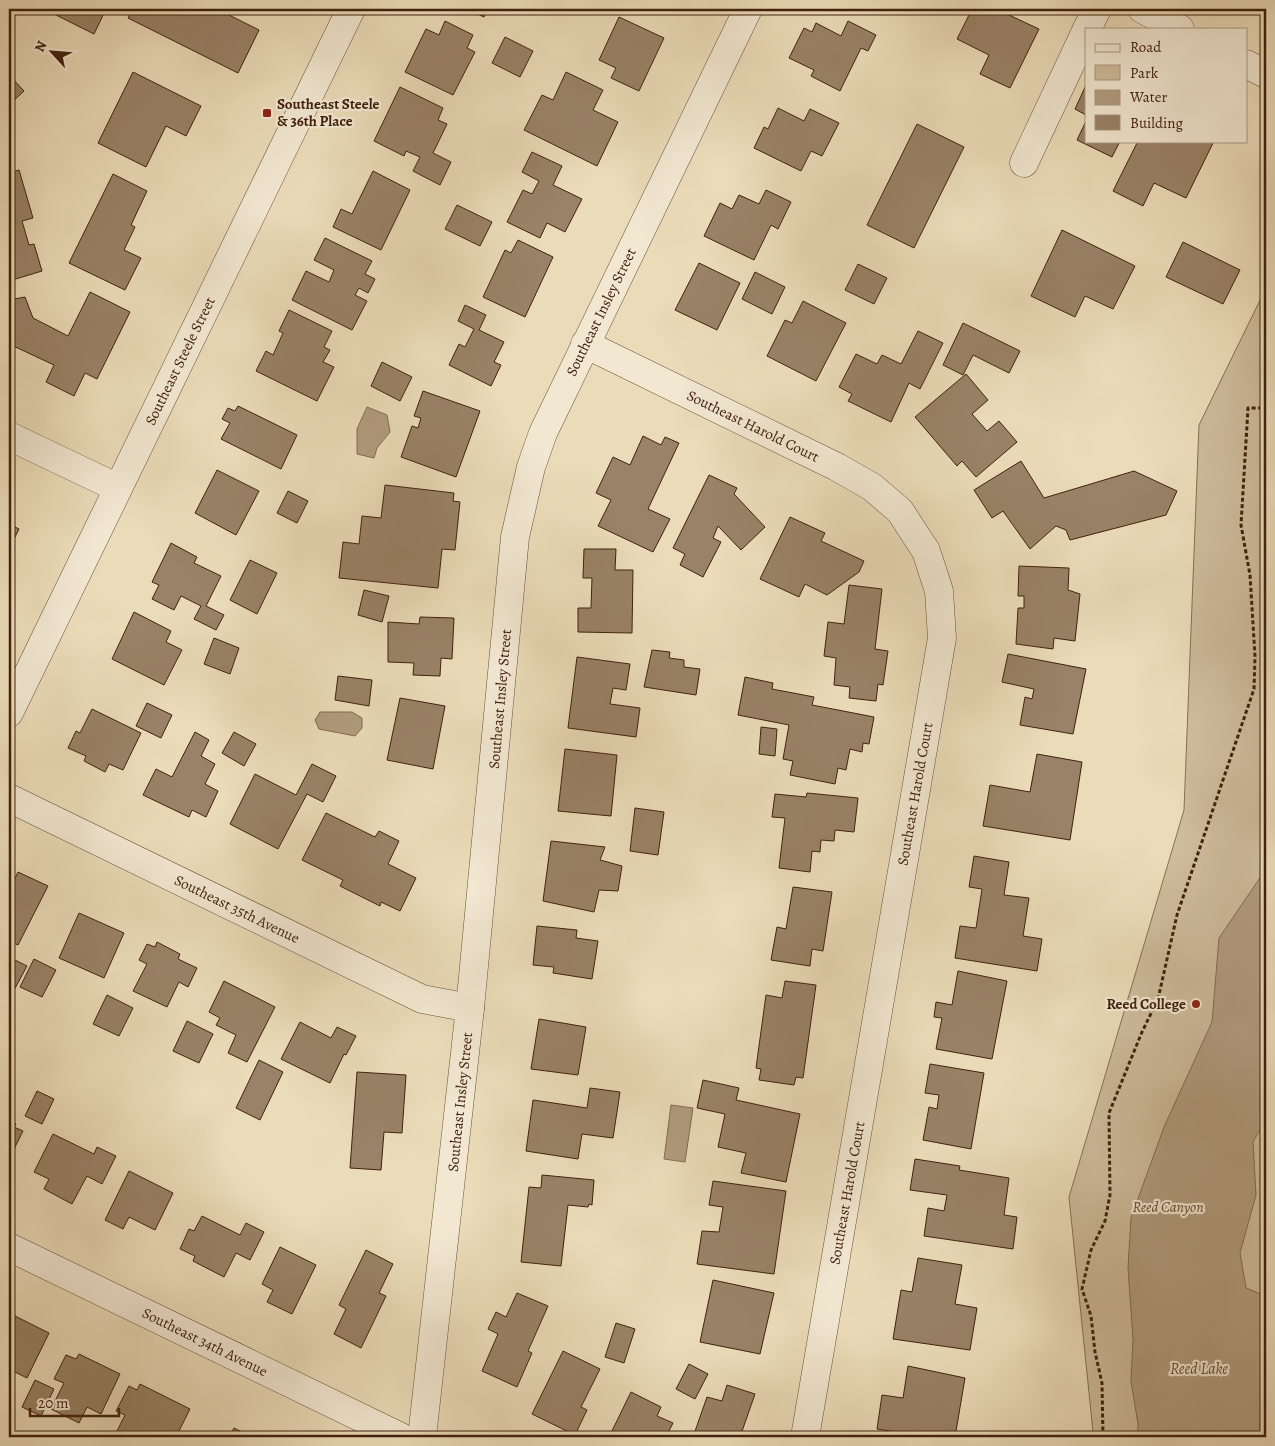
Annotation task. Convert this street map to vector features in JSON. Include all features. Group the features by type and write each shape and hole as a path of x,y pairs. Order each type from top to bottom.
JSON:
{"street":[{"name":"Southeast Steele Street","path":"9,713 351,9"},
{"name":"Southeast Insley Street","path":"422,1437 470,1008 515,537 531,467 543,433 748,9"},
{"path":"1088,28 1097,9"},
{"path":"1142,9 1178,28"},
{"path":"1024,164 1085,34"},
{"path":"1248,65 1266,74"},
{"name":"Southeast Harold Court","path":"585,344 837,467 872,487 900,511 926,551 939,591 942,638 805,1437"},
{"path":"9,436 118,488"},
{"name":"Southeast 35th Avenue","path":"9,798 422,999 470,1008"},
{"name":"Southeast 34th Avenue","path":"9,1247 401,1437"}],"path":[{"path":"1103,1437 1102,1383 1094,1352 1091,1316 1082,1288 1091,1250 1105,1221 1110,1195 1110,1113 1142,1032 1158,998 1176,915 1254,689 1255,656 1250,575 1241,525 1248,408 1266,408"}],"green space":[{"name":"Reed Canyon","path":"1266,288 1266,1437 1090,1437 1093,1432 1069,1197 1184,810 1199,425"}],"water":[{"path":"367,407 387,415 390,432 377,448 374,458 357,454 357,429"},
{"path":"320,712 352,712 362,718 362,728 355,736 319,729 315,720"},
{"name":"Reed Lake","path":"1266,869 1266,1119 1253,1142 1256,1195 1240,1253 1246,1288 1266,1296 1266,1437 1138,1437 1138,1424 1131,1381 1133,1339 1128,1268 1131,1218 1164,1127 1212,1022 1219,938"},
{"path":"671,1105 693,1108 685,1162 664,1159"}],"building":[{"path":"44,9 106,9 94,34"},
{"path":"133,9 217,9 259,30 238,73 128,18"},
{"path":"467,9 488,9 484,17"},
{"path":"581,9 592,9 590,13"},
{"path":"972,9 996,9 1039,29 1010,88 980,74 989,55 957,39"},
{"path":"619,17 664,38 639,91 611,78 616,68 599,60"},
{"path":"445,21 473,35 467,48 475,52 453,95 405,72 426,29 439,35"},
{"path":"848,21 876,35 868,51 861,48 840,91 811,76 814,70 789,58 804,28 812,32 816,23 841,36"},
{"path":"505,37 533,51 520,77 492,63"},
{"path":"133,72 201,106 186,136 166,126 146,167 98,143"},
{"path":"566,72 603,90 593,110 618,122 597,166 524,130 542,95 553,100"},
{"path":"9,75 24,91 9,105"},
{"path":"400,87 443,108 438,120 447,124 433,153 451,162 440,185 413,171 420,157 406,151 404,156 374,141"},
{"path":"1085,87 1085,114 1075,109"},
{"path":"778,108 804,121 810,109 839,123 822,156 811,151 801,171 754,148 764,127 768,129"},
{"path":"1085,123 1085,142 1120,142 1112,157 1077,140"},
{"path":"917,124 964,147 914,248 867,225"},
{"path":"1138,142 1214,142 1186,198 1154,183 1143,206 1113,191"},
{"path":"532,152 562,166 553,185 582,199 565,232 547,223 540,238 507,222 523,190 532,194 539,181 522,172"},
{"path":"9,162 12,172 19,170 33,218 22,221 29,245 34,244 42,271 9,281"},
{"path":"373,171 410,190 381,250 333,227 341,209 352,214"},
{"path":"113,174 147,191 131,225 135,227 124,250 141,258 125,290 69,263"},
{"path":"766,190 791,202 778,229 771,225 754,260 704,236 720,203 732,209 739,195 759,204"},
{"path":"457,205 492,222 480,246 445,229"},
{"path":"1062,230 1135,266 1113,309 1085,296 1075,317 1031,296"},
{"path":"325,238 372,261 365,274 375,279 368,293 359,288 355,295 367,301 352,330 292,300 306,271 329,282 334,270 314,260"},
{"path":"518,240 553,257 525,317 483,297 505,250 511,253"},
{"path":"1183,242 1240,270 1223,304 1166,277"},
{"path":"699,263 740,283 717,330 675,310"},
{"path":"858,264 887,278 874,304 845,290"},
{"path":"755,272 785,287 772,314 742,299"},
{"path":"90,292 130,312 97,379 85,373 74,396 46,382 54,365 9,344 9,300 25,297 33,318 68,336"},
{"path":"803,301 846,323 816,381 767,356 785,320 792,323"},
{"path":"465,305 486,315 479,330 504,342 494,362 501,365 491,386 449,365 459,344 465,347 474,329 458,321"},
{"path":"289,310 332,331 324,347 330,350 323,362 334,367 317,401 256,371 266,351 273,355 283,333 279,331"},
{"path":"963,323 1020,351 1009,373 973,355 963,375 943,365"},
{"path":"918,331 943,343 920,389 909,383 891,422 848,401 852,394 839,387 856,354 877,364 882,355 901,364"},
{"path":"382,362 412,377 400,401 371,386"},
{"path":"966,374 988,400 972,414 987,431 999,421 1017,442 976,477 962,461 957,466 915,417"},
{"path":"423,391 480,411 456,477 401,457 412,426 418,428 421,418 414,416"},
{"path":"238,406 297,435 281,469 221,439 230,423 222,419 228,408 235,411"},
{"path":"643,436 661,445 665,437 679,443 648,509 670,519 653,552 598,526 611,500 596,493 613,457 630,465"},
{"path":"1021,461 1044,498 1134,471 1177,491 1166,515 1070,540 1066,530 1056,526 1030,549 1003,511 992,518 974,490"},
{"path":"217,470 259,491 236,535 195,513"},
{"path":"709,475 737,488 734,494 765,527 741,550 718,526 713,538 721,542 703,577 680,565 685,554 673,548"},
{"path":"385,485 454,493 453,501 460,502 455,550 442,549 438,588 339,578 343,542 359,544 362,516 381,518"},
{"path":"288,491 308,501 297,523 277,513"},
{"path":"790,517 825,533 821,541 864,561 859,572 827,595 805,584 799,597 760,579"},
{"path":"9,524 19,529 9,549"},
{"path":"171,543 197,557 194,563 221,576 206,606 224,615 216,630 194,619 201,606 181,596 174,610 152,599 159,585 152,582"},
{"path":"584,549 616,549 615,570 633,570 632,633 578,632 578,608 591,608 592,578 583,578"},
{"path":"250,560 277,573 257,614 230,600"},
{"path":"1019,566 1069,568 1068,590 1080,594 1075,641 1054,638 1053,649 1016,644 1018,608 1024,608 1024,596 1018,596"},
{"path":"849,585 882,589 875,649 888,651 883,685 878,684 876,701 849,698 850,687 834,685 836,658 824,656 828,622 844,624"},
{"path":"364,590 389,596 382,622 358,615"},
{"path":"134,612 171,631 166,642 182,650 164,685 112,659"},
{"path":"420,617 454,618 452,659 441,658 440,676 413,675 414,663 388,662 388,622 419,624"},
{"path":"214,638 239,648 230,674 204,664"},
{"path":"652,650 670,652 669,658 684,660 684,667 700,669 696,695 644,687"},
{"path":"1008,654 1086,669 1073,734 1020,725 1025,697 1032,699 1034,689 1002,682"},
{"path":"577,657 630,664 626,690 613,688 610,704 640,708 636,737 568,728"},
{"path":"338,676 372,680 369,706 335,700"},
{"path":"745,677 773,683 772,689 814,697 812,705 874,717 869,744 863,743 862,752 850,749 846,770 838,768 835,784 790,775 793,761 783,759 789,725 738,715"},
{"path":"400,698 445,706 433,769 387,760"},
{"path":"147,703 172,715 161,738 136,726"},
{"path":"92,709 141,733 123,770 109,764 105,772 84,761 86,756 68,748 76,731 80,733"},
{"path":"761,727 777,729 775,756 759,754"},
{"path":"195,732 209,740 201,756 215,764 205,784 218,791 206,817 192,810 189,817 143,795 156,769 172,777"},
{"path":"234,732 256,744 244,766 222,753"},
{"path":"565,749 617,755 611,816 558,811"},
{"path":"1037,754 1082,762 1070,840 983,826 990,785 1030,792"},
{"path":"312,764 336,776 323,802 307,794 278,849 230,824 255,774 296,795"},
{"path":"807,793 858,798 854,832 835,830 834,841 821,840 820,852 812,851 810,872 779,868 785,818 772,817 775,794 806,797"},
{"path":"635,808 664,812 658,855 630,851"},
{"path":"326,813 375,837 379,831 399,841 388,864 416,878 400,911 381,902 380,906 340,886 343,880 302,860"},
{"path":"551,841 605,847 600,860 622,866 618,891 599,890 594,912 543,901"},
{"path":"974,856 1009,862 1004,895 1029,898 1023,936 1042,939 1037,971 955,958 960,926 976,928 982,889 969,887"},
{"path":"18,872 48,886 18,945 9,941 9,891"},
{"path":"793,887 832,892 823,951 812,949 810,966 771,960 777,927 786,929"},
{"path":"79,913 124,933 104,978 59,958"},
{"path":"537,926 577,930 576,938 598,941 592,979 553,973 554,967 533,965"},
{"path":"157,942 180,954 178,959 197,968 188,987 179,982 167,1007 133,991 147,964 139,960 147,944 155,947"},
{"path":"9,957 27,966 13,992 9,990"},
{"path":"34,959 56,970 42,997 20,987"},
{"path":"958,971 1007,981 992,1059 936,1049 942,1018 934,1017 936,1002 952,1005"},
{"path":"224,981 275,1007 247,1062 228,1053 236,1035 216,1025 220,1018 209,1012"},
{"path":"785,981 816,985 803,1078 796,1077 794,1085 759,1080 761,1069 756,1068 766,995 782,998"},
{"path":"107,995 133,1008 119,1036 93,1024"},
{"path":"539,1019 586,1027 578,1075 531,1069"},
{"path":"187,1021 213,1034 199,1063 173,1051"},
{"path":"300,1022 331,1038 337,1027 356,1036 346,1055 344,1054 330,1083 281,1059"},
{"path":"259,1060 283,1072 260,1120 236,1108"},
{"path":"930,1064 984,1073 971,1149 923,1140 929,1107 937,1109 939,1095 925,1093"},
{"path":"357,1072 406,1075 402,1133 384,1132 381,1170 350,1168"},
{"path":"703,1080 739,1088 736,1100 800,1114 786,1182 741,1173 746,1153 718,1147 725,1114 697,1108"},
{"path":"590,1088 620,1092 613,1138 582,1134 578,1159 526,1151 533,1100 587,1108"},
{"path":"37,1091 54,1099 42,1124 25,1116"},
{"path":"9,1120 16,1124 14,1127 23,1131 9,1159"},
{"path":"53,1134 94,1154 97,1147 116,1156 102,1184 87,1176 72,1204 44,1189 49,1179 34,1172"},
{"path":"915,1159 960,1166 959,1170 1009,1178 1004,1215 1017,1217 1013,1249 924,1236 928,1208 944,1211 947,1195 910,1190"},
{"path":"129,1171 173,1193 155,1230 129,1217 123,1229 105,1220"},
{"path":"542,1175 594,1180 592,1205 589,1204 588,1207 568,1205 561,1266 521,1262 529,1187 541,1188"},
{"path":"713,1181 786,1191 774,1274 697,1264 702,1231 719,1232 723,1207 709,1205"},
{"path":"202,1216 240,1235 246,1223 264,1232 250,1260 236,1253 224,1277 193,1261 195,1256 180,1249 189,1229 194,1231"},
{"path":"280,1247 316,1265 292,1314 267,1302 273,1290 262,1284"},
{"path":"366,1250 393,1264 379,1293 386,1296 361,1348 334,1334 346,1309 339,1305"},
{"path":"918,1258 962,1265 955,1304 977,1308 970,1350 893,1339 901,1290 912,1292"},
{"path":"713,1280 774,1293 760,1354 700,1342"},
{"path":"517,1293 548,1306 528,1351 532,1353 517,1387 482,1371 498,1334 488,1329 496,1312 506,1317"},
{"path":"9,1313 49,1333 27,1378 9,1369"},
{"path":"616,1323 635,1329 624,1363 605,1357"},
{"path":"563,1351 600,1369 581,1407 587,1410 575,1435 532,1414"},
{"path":"79,1354 120,1374 101,1414 87,1407 79,1423 51,1409 64,1383 54,1379 66,1355 76,1359"},
{"path":"689,1364 708,1374 695,1399 676,1389"},
{"path":"908,1366 965,1378 955,1437 926,1437 877,1429 882,1395 903,1398"},
{"path":"35,1380 54,1389 41,1416 22,1407"},
{"path":"140,1384 190,1409 176,1437 114,1437 125,1415 116,1411 129,1386 137,1390"},
{"path":"727,1385 755,1394 740,1437 693,1437 707,1397 722,1401"},
{"path":"631,1392 661,1407 657,1416 673,1423 666,1437 609,1437"},
{"path":"234,1428 252,1437 229,1437"}],"place":[{"name":"Southeast Steele & 36th Place","path":"267,113"},
{"name":"Reed College","path":"1196,1004"}]}
